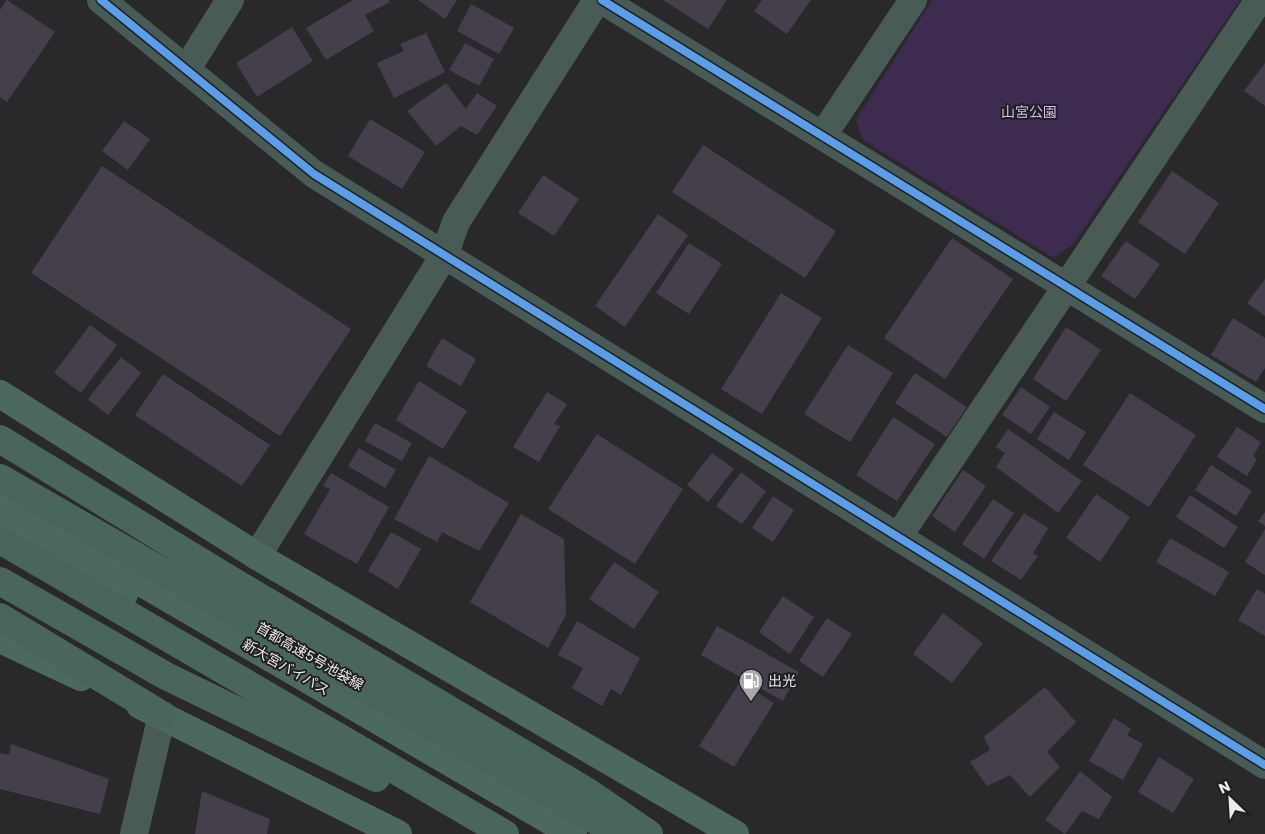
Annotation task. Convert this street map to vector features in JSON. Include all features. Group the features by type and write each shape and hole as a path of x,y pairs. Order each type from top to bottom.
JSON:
{"highway":[{"path":"0,394 256,556 735,834"},
{"path":"0,439 214,570 588,792 649,834"},
{"name":"首都高速5号池袋線","path":"0,478 619,834"},
{"name":"新大宮バイパス","path":"0,500 573,834"},
{"name":"新大宮バイパス","path":"0,523 538,834"},
{"path":"0,540 505,834"},
{"path":"0,581 166,676 492,834"},
{"path":"0,617 162,715"},
{"path":"0,639 162,715 398,834"}],"street":[{"path":"101,0 314,174 1265,765"},
{"path":"186,70 230,0"},
{"path":"256,556 444,254 456,222 597,0"},
{"path":"602,0 1265,409"},
{"path":"823,136 913,0"},
{"path":"898,537 1259,0"},
{"path":"134,834 162,715"}],"green space":[{"name":"山宮公園","path":"932,0 1240,0 1073,244 1054,258 862,139 856,120"}],"building":[{"path":"7,0 55,32 7,102 0,97 0,10"},
{"path":"353,0 389,0 390,2 365,15 374,31 326,60 306,28"},
{"path":"418,0 457,0 445,19"},
{"path":"663,0 727,0 708,29"},
{"path":"762,0 811,0 787,34 754,11"},
{"path":"471,4 514,28 499,54 457,31"},
{"path":"292,27 313,61 257,97 236,63"},
{"path":"426,33 445,72 394,98 377,63 404,51 400,44"},
{"path":"465,43 494,59 479,86 449,70"},
{"path":"1265,63 1265,106 1244,91"},
{"path":"446,83 466,109 477,93 497,106 477,135 461,126 436,146 407,111"},
{"path":"370,119 425,152 402,189 348,156"},
{"path":"124,121 150,139 128,170 102,151"},
{"path":"703,145 836,231 805,278 672,192"},
{"path":"102,166 351,329 280,436 31,273"},
{"path":"1172,171 1219,203 1185,254 1138,222"},
{"path":"543,175 579,199 554,236 518,213"},
{"path":"658,214 688,235 625,327 595,306"},
{"path":"952,238 1013,279 945,379 884,338"},
{"path":"1126,241 1160,264 1135,299 1101,276"},
{"path":"689,243 722,264 689,314 656,293"},
{"path":"1265,279 1265,316 1247,303"},
{"path":"781,293 822,318 762,414 721,389"},
{"path":"1233,318 1265,338 1265,368 1256,382 1211,355"},
{"path":"90,325 117,345 81,393 54,373"},
{"path":"1066,327 1101,350 1066,401 1033,379"},
{"path":"442,338 476,359 461,386 426,366"},
{"path":"848,345 893,373 850,442 804,414"},
{"path":"121,357 141,373 108,415 88,399"},
{"path":"915,373 967,407 947,437 895,403"},
{"path":"163,374 270,445 242,486 135,415"},
{"path":"419,381 467,411 443,449 396,420"},
{"path":"1021,387 1050,407 1031,434 1002,415"},
{"path":"547,392 567,404 554,424 560,426 539,462 513,447"},
{"path":"1130,393 1196,435 1149,507 1083,465"},
{"path":"1054,412 1086,432 1069,460 1037,439"},
{"path":"893,417 935,444 897,501 856,475"},
{"path":"375,423 412,443 402,461 365,441"},
{"path":"1237,427 1261,442 1253,456 1257,459 1247,476 1217,457"},
{"path":"1008,429 1082,481 1058,513 996,467 1005,453 996,447"},
{"path":"597,434 683,489 635,564 548,509"},
{"path":"359,448 396,470 385,488 348,466"},
{"path":"712,453 734,469 708,502 687,485"},
{"path":"429,456 509,503 479,551 442,532 437,542 394,519"},
{"path":"1211,465 1252,491 1236,516 1195,490"},
{"path":"963,470 986,486 955,532 932,516"},
{"path":"741,472 766,491 742,524 716,506"},
{"path":"331,473 389,507 357,564 304,534 330,489 323,486"},
{"path":"1096,494 1130,517 1100,562 1066,538"},
{"path":"1190,495 1238,527 1224,548 1176,517"},
{"path":"773,496 794,510 773,542 752,528"},
{"path":"993,499 1014,513 984,559 962,544"},
{"path":"1265,512 1265,526 1258,521"},
{"path":"1024,513 1048,528 1033,554 1038,556 1021,580 991,561"},
{"path":"521,514 564,539 566,615 548,648 470,602"},
{"path":"1265,529 1265,575 1245,562"},
{"path":"391,532 421,549 398,589 368,571"},
{"path":"1170,538 1229,572 1215,596 1156,562"},
{"path":"614,562 659,592 634,629 589,599"},
{"path":"1257,589 1265,594 1265,636 1238,620"},
{"path":"783,596 814,617 790,654 759,632"},
{"path":"943,613 983,643 952,683 913,654"},
{"path":"827,618 852,634 823,677 799,661"},
{"path":"577,621 640,658 621,695 611,689 602,706 572,688 583,668 558,655"},
{"path":"717,626 799,672 783,701 701,655"},
{"path":"740,682 774,703 734,767 699,746"},
{"path":"1045,687 1076,722 1047,752 1060,767 1030,797 1010,775 987,786 970,762 990,750 984,737"},
{"path":"1114,718 1131,729 1127,735 1143,744 1123,780 1089,761"},
{"path":"11,744 109,779 100,814 0,789 0,753 9,755"},
{"path":"1159,757 1194,779 1173,813 1138,792"},
{"path":"1080,771 1112,797 1099,819 1082,811 1065,834 1045,820"},
{"path":"202,791 270,819 267,834 195,834"}],"cycle path":[{"path":"101,0 314,174 1265,765"},
{"path":"602,0 1265,409"}],"place":[{"name":"出光","path":"751,702"}]}
